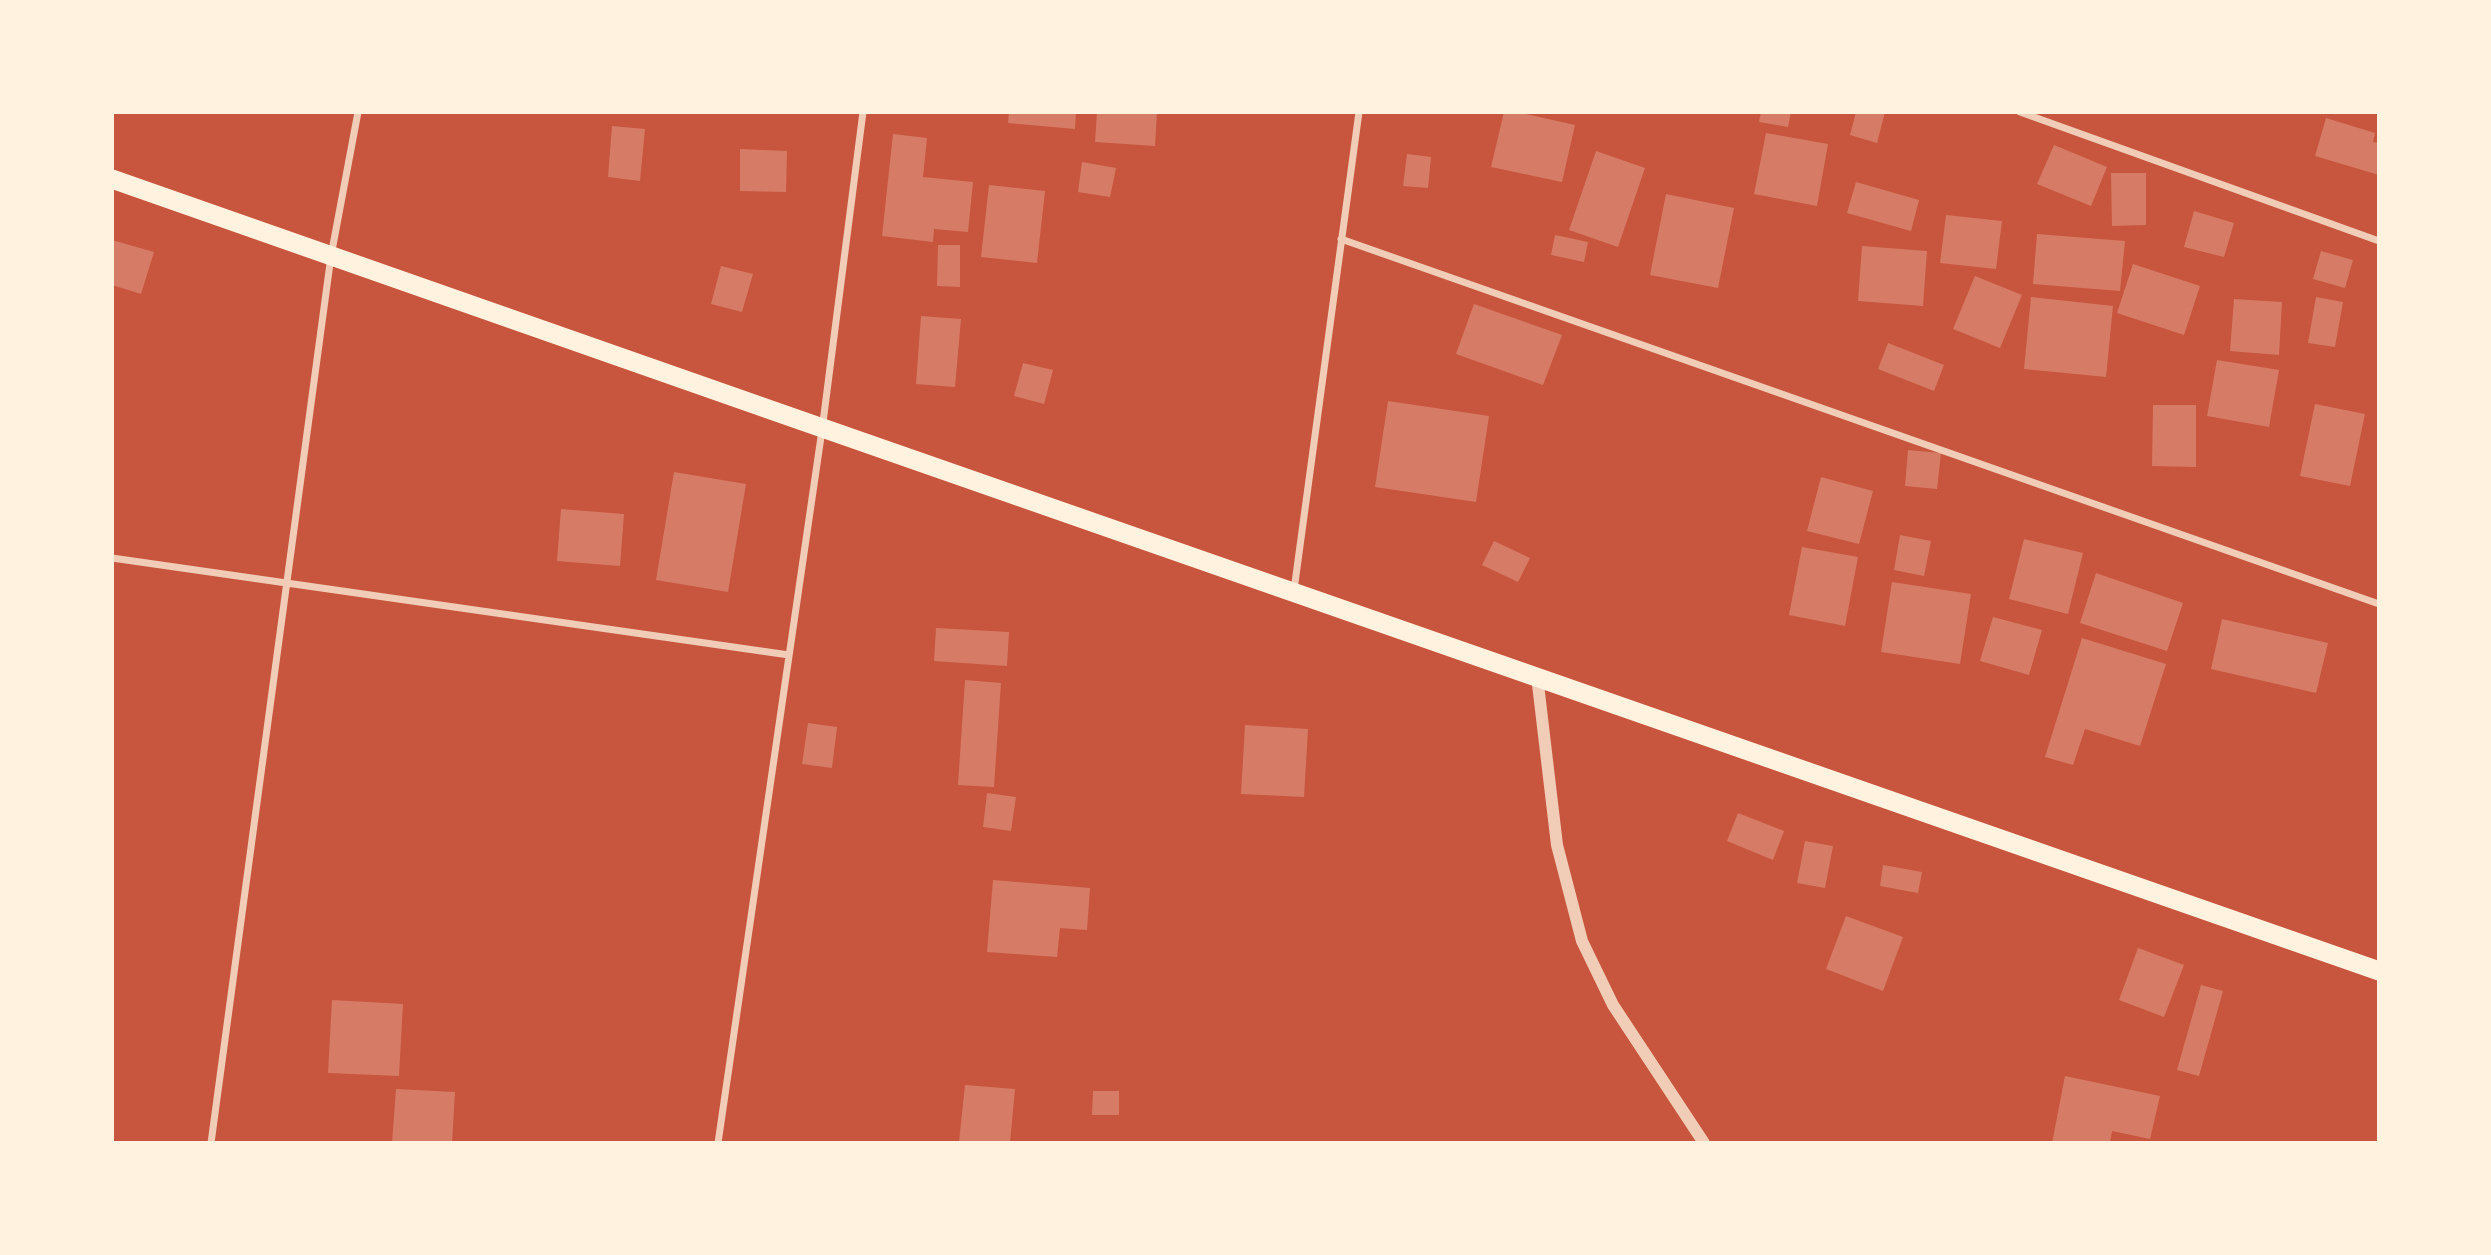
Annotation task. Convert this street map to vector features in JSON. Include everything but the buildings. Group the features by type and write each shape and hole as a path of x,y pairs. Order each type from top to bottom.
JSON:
{"highway":[{"path":"112,179 822,430 1294,591 2379,971"}],"street":[{"path":"211,1143 331,257 358,112"},
{"path":"718,1143 822,430 863,112"},
{"path":"1294,591 1359,112"},
{"path":"2020,112 2379,241"},
{"path":"1341,239 2379,604"},
{"path":"112,558 789,656"},
{"path":"1537,676 1557,845 1582,941 1613,1005 1704,1143"}]}
